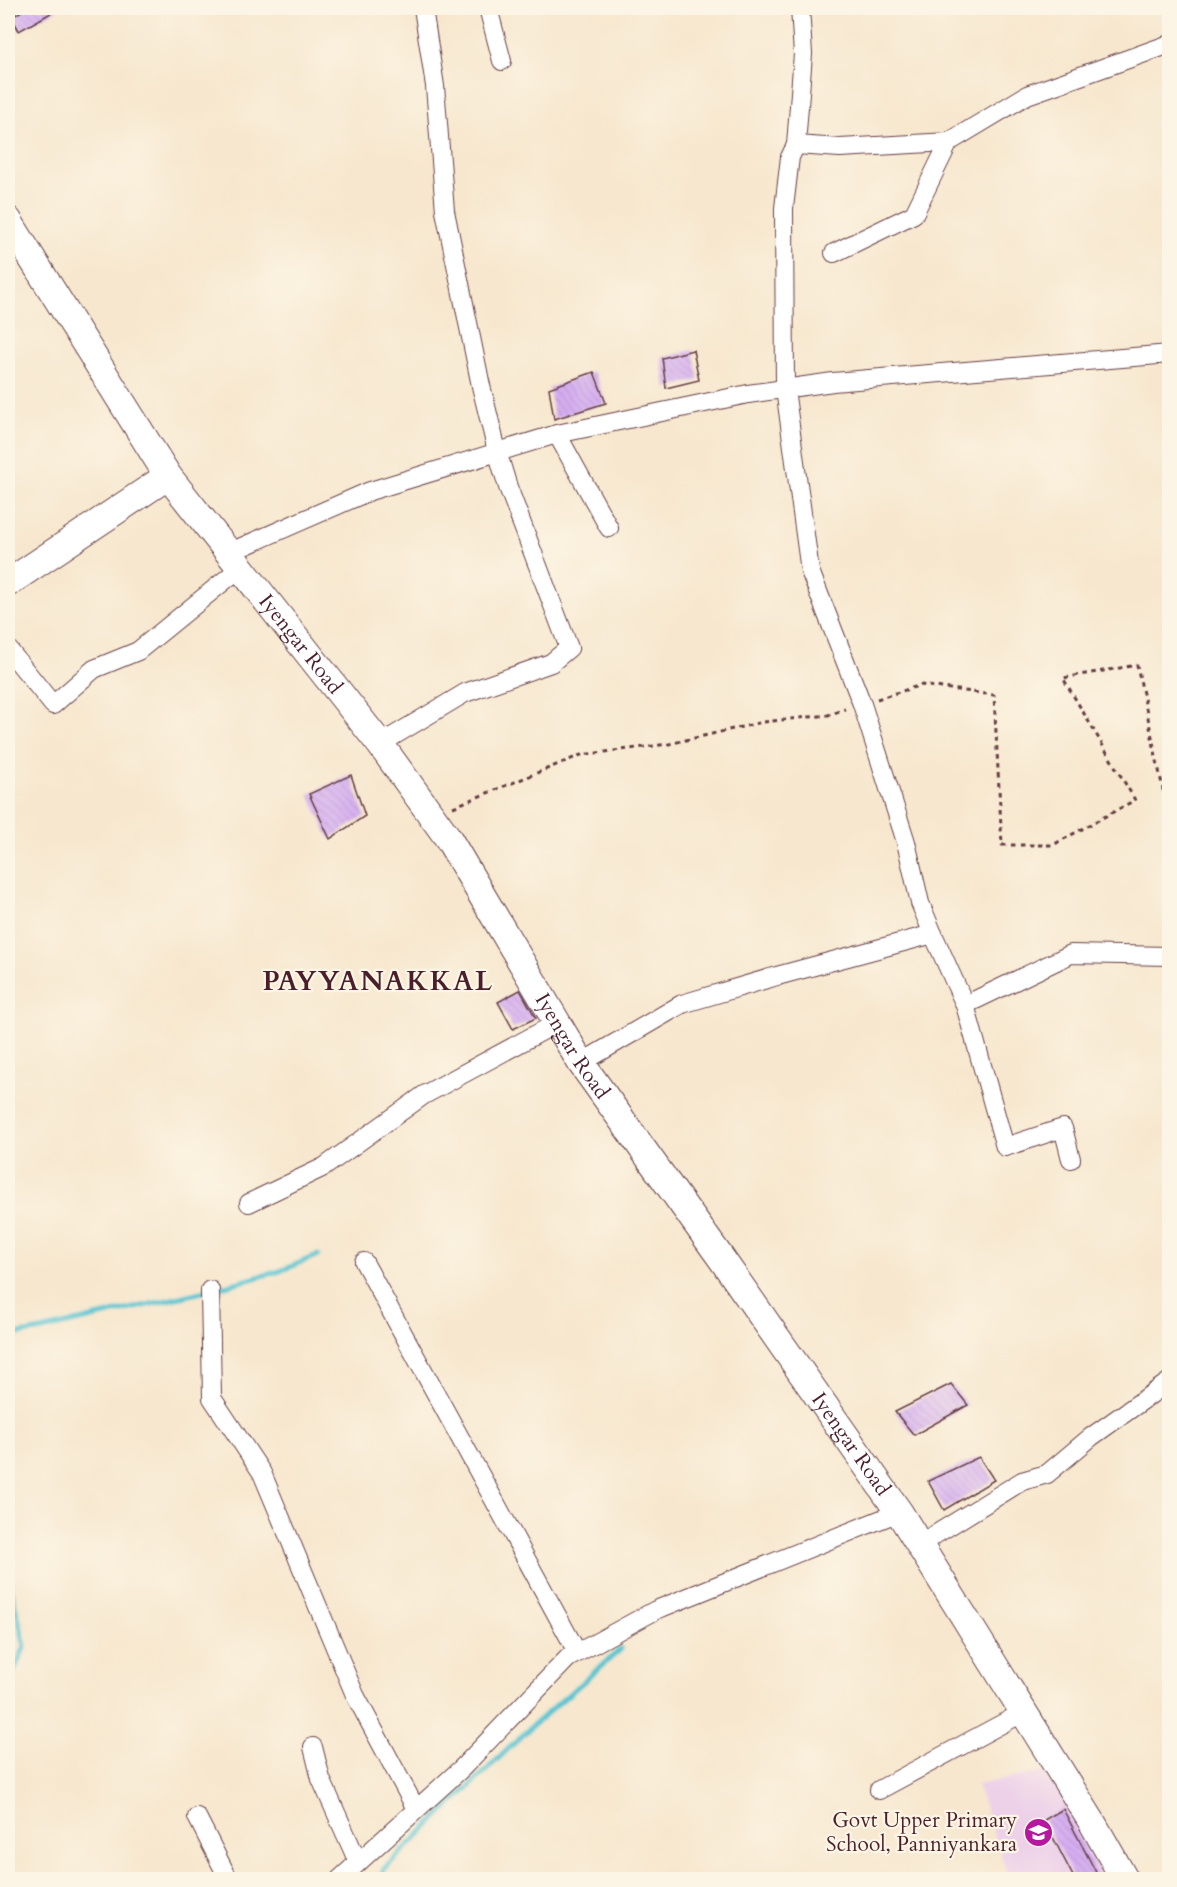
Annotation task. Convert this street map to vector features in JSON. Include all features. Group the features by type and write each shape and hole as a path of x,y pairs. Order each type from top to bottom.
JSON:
{"main road":[{"name":"Iyengar Road","path":"8,220 168,476 380,744 448,838 581,1063 900,1512 1125,1880"},
{"path":"8,584 168,476"}],"street":[{"path":"380,744 465,693 551,663 569,648 508,487 481,386 445,211 435,86 423,8"},
{"path":"488,8 502,61"},
{"path":"800,8 803,54 796,145 790,157 784,208 785,389 810,571 862,704 906,842 920,903 965,1005 1005,1147 1063,1128 1071,1159"},
{"path":"796,145 840,148 949,142 1027,95 1170,44"},
{"path":"834,254 914,214 949,142"},
{"path":"8,649 53,705 94,669 138,651 234,561 370,491 557,434 748,394 785,389 856,380 1170,354"},
{"path":"557,434 609,528"},
{"path":"581,1063 682,1004 933,934"},
{"path":"965,1005 1071,954 1170,956"},
{"path":"249,1203 324,1167 424,1095 557,1023"},
{"path":"364,1262 577,1652"},
{"path":"210,1290 213,1398 262,1473 355,1695 416,1809"},
{"path":"920,1544 1022,1481 1047,1474 1091,1437 1170,1381"},
{"path":"339,1880 462,1767 567,1658 656,1610 900,1512"},
{"path":"879,1790 1024,1712"},
{"path":"313,1747 321,1779 358,1862"},
{"path":"197,1816 229,1880"}],"path":[{"path":"431,816 581,755 669,744 762,722 828,715 921,686 994,695 1002,845 1053,845 1135,800 1063,678 1137,665 1170,810"}],"shaded area":[{"name":"Govt Upper Primary School, Panniyankara","path":"1050,1770 1108,1879 1009,1879 977,1785"}],"building":[{"path":"26,8 60,8 19,31 12,17"},
{"path":"693,350 699,380 666,388 662,358"},
{"path":"594,372 606,403 554,419 549,388"},
{"path":"351,775 365,816 330,839 309,794"},
{"path":"520,990 536,1018 513,1029 498,1002"},
{"path":"951,1384 968,1405 914,1435 895,1412"},
{"path":"979,1457 994,1480 944,1510 928,1481"},
{"path":"1063,1809 1100,1880 1075,1880 1044,1820"}],"waterway":[{"path":"8,1336 210,1290 280,1271 318,1255"},
{"path":"8,1575 25,1646 13,1673 8,1674"},
{"path":"379,1880 384,1869 532,1726 621,1649"}],"place":[{"name":"Govt Upper Primary School, Panniyankara","path":"1038,1832"}],"district":[{"name":"PAYYANAKKAL","path":"378,981"}]}
